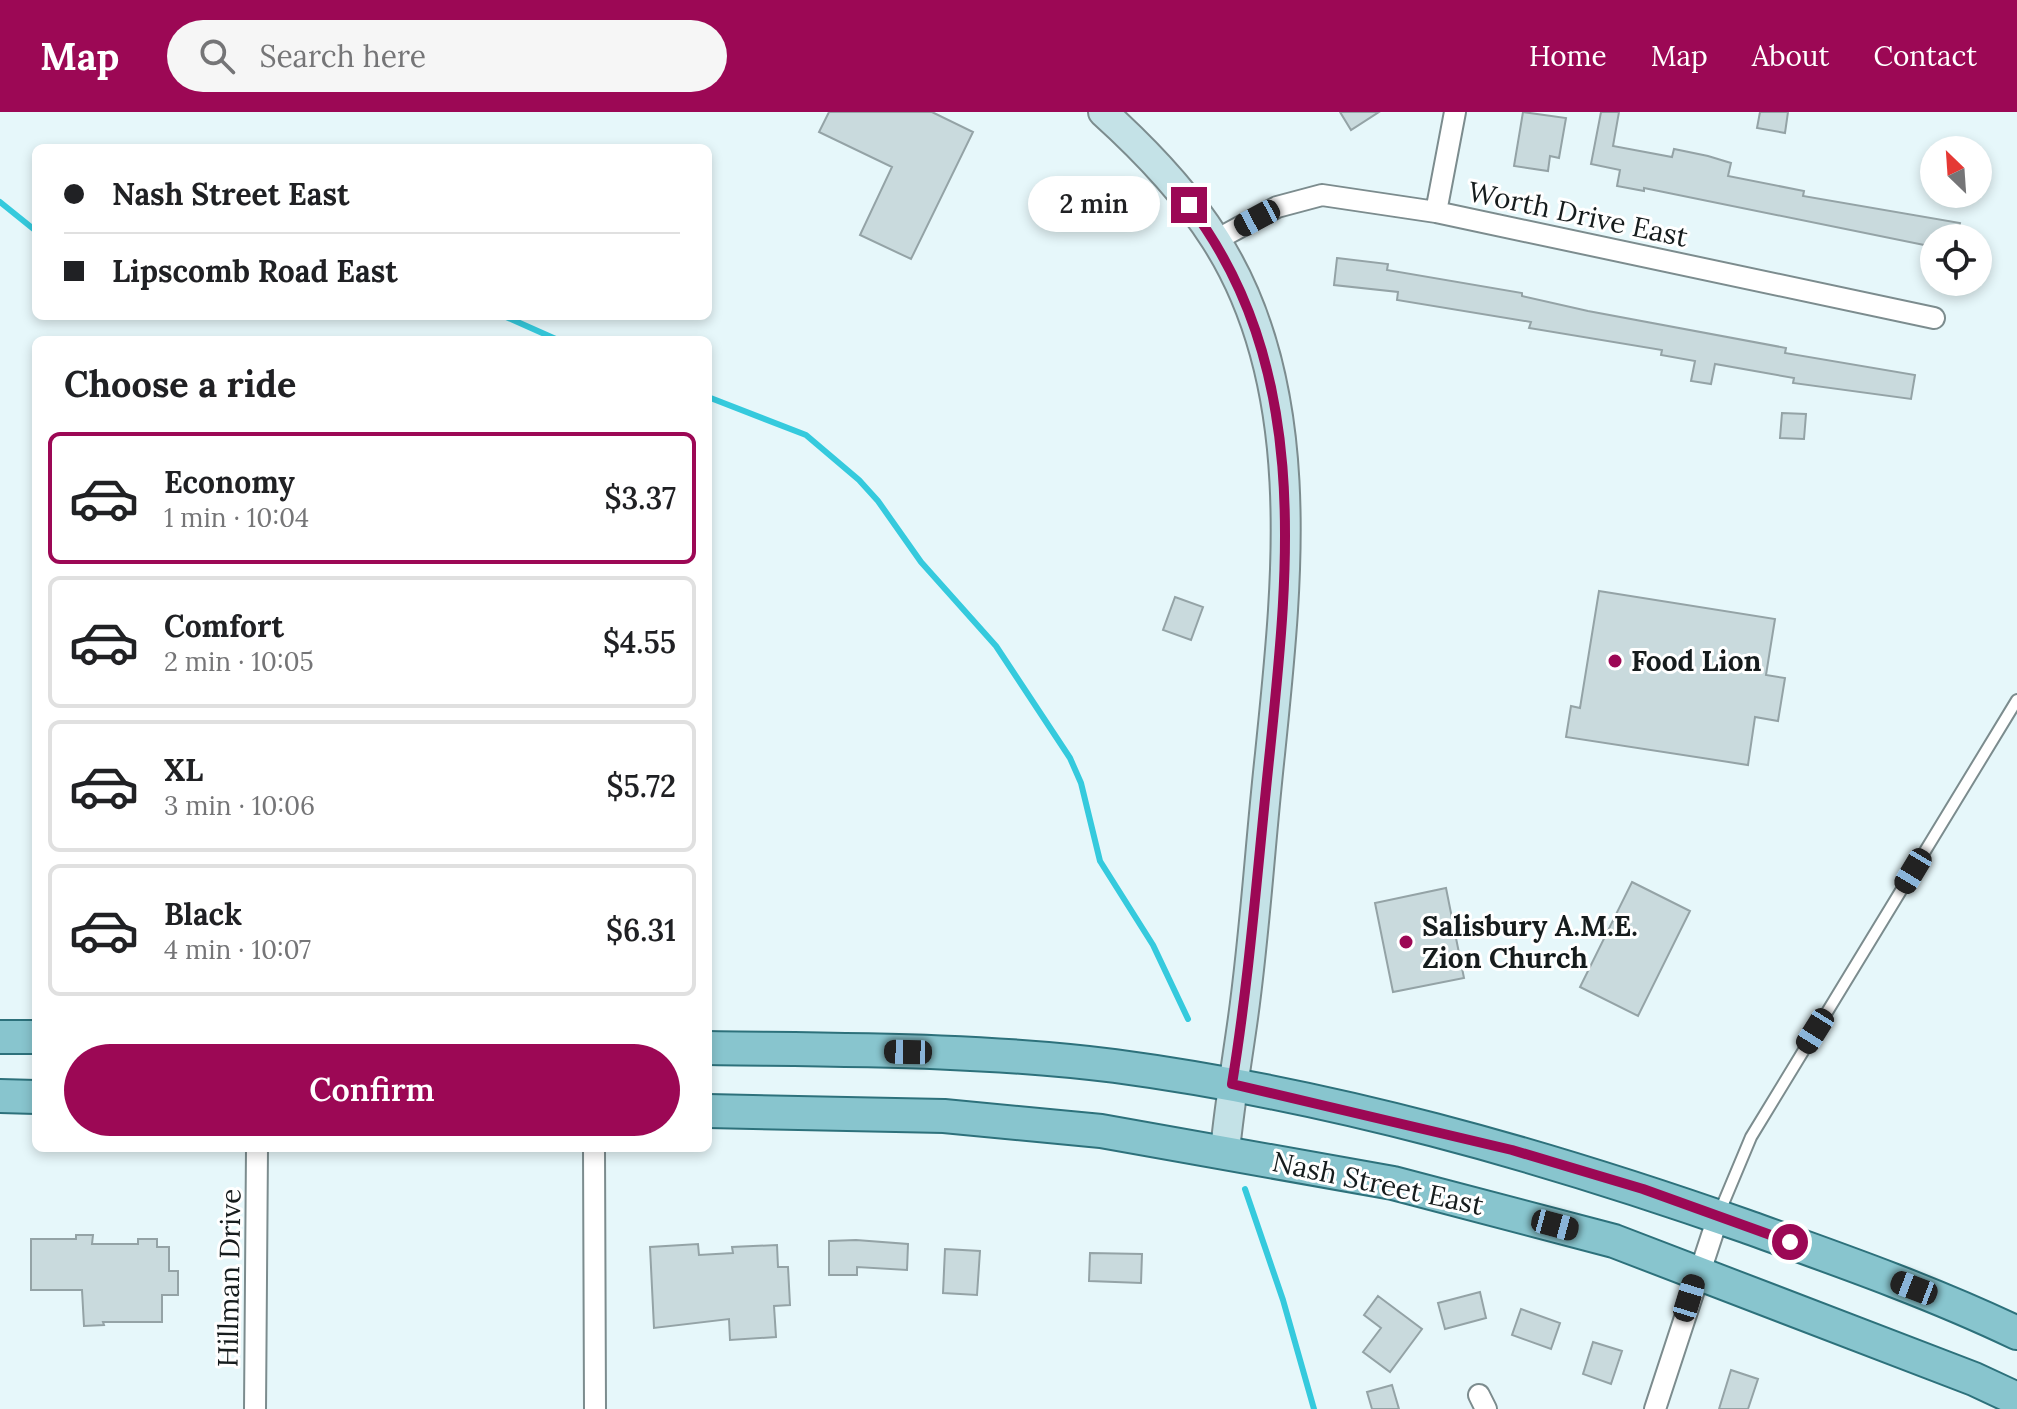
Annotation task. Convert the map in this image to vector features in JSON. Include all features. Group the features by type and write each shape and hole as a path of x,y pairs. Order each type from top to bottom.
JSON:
{"main road":[{"path":"0,1037 32,1037"},
{"path":"712,1048 1008,1056 1112,1066 1232,1084 1512,1150 1643,1189 1914,1288 2017,1333"},
{"path":"0,1096 32,1097"},
{"name":"Nash Street East","path":"712,1111 944,1116 1101,1131 1393,1183 1614,1241 1974,1379 2017,1399"}],"street":[{"path":"1103,112 1151,160 1216,240 1241,291 1264,354 1283,442 1287,509 1275,699 1242,1025 1225,1151"},
{"path":"1436,212 1455,112"},
{"name":"Worth Drive East","path":"1216,240 1277,207 1322,195 1436,212 1934,318"},
{"name":"Hillman Drive","path":"255,1409 257,1152"},
{"path":"594,1152 595,1409"},
{"path":"1655,1409 1718,1217"}],"lane":[{"path":"1718,1217 1751,1137 2017,700"}],"building":[{"path":"829,112 932,112 973,132 911,259 860,235 892,167 819,132"},
{"path":"1340,112 1379,112 1351,130"},
{"path":"1523,112 1566,118 1559,158 1550,156 1548,171 1514,166"},
{"path":"1601,112 1619,112 1613,146 1672,157 1674,149 1708,156 1731,163 1728,176 1804,191 1803,196 1960,223 1920,224 1920,244 1644,188 1644,191 1617,186 1620,170 1591,164"},
{"path":"1760,112 1788,112 1785,133 1757,128"},
{"path":"1337,258 1388,264 1387,270 1522,293 1522,296 1588,311 1786,348 1785,353 1915,375 1911,399 1793,383 1794,378 1715,364 1711,384 1691,381 1695,361 1661,355 1662,350 1529,328 1531,322 1397,300 1398,292 1334,285"},
{"path":"1782,413 1806,414 1804,439 1780,438"},
{"path":"1599,591 1775,619 1766,675 1785,678 1778,721 1755,717 1748,765 1566,737 1571,706 1580,708"},
{"path":"1175,597 1203,607 1191,640 1163,630"},
{"path":"1632,882 1690,911 1638,1016 1580,987"},
{"path":"1446,888 1464,978 1393,992 1375,903"},
{"path":"76,1235 93,1235 92,1244 138,1244 138,1239 157,1239 157,1247 169,1247 169,1271 178,1271 178,1295 162,1295 162,1322 103,1322 104,1325 84,1326 82,1290 31,1290 31,1239 76,1239"},
{"path":"829,1241 908,1244 907,1270 857,1267 857,1275 829,1275"},
{"path":"698,1244 699,1255 733,1253 732,1247 777,1245 778,1267 788,1267 790,1305 774,1306 776,1337 730,1340 729,1319 654,1328 650,1247"},
{"path":"945,1249 980,1251 977,1295 943,1293"},
{"path":"1090,1253 1142,1254 1141,1283 1089,1281"},
{"path":"1480,1292 1486,1318 1445,1329 1438,1303"},
{"path":"1378,1296 1422,1329 1390,1372 1363,1352 1381,1328 1364,1315"},
{"path":"1521,1309 1560,1323 1551,1349 1512,1335"},
{"path":"1593,1342 1622,1351 1611,1384 1583,1374"},
{"path":"1731,1370 1758,1379 1748,1409 1719,1409"},
{"path":"1392,1385 1399,1409 1372,1409 1367,1392"}],"waterway":[{"path":"0,202 32,228"},
{"path":"513,320 549,336"},
{"path":"712,399 806,435 859,480 878,501 921,562 996,646 1070,758 1081,783 1100,861 1153,945 1188,1019"},
{"path":"1245,1189 1283,1300 1314,1409"}],"place":[{"name":"Food Lion","path":"1615,661"},
{"name":"Salisbury A.M.E. Zion Church","path":"1406,942"}],"route":[{"path":"1189,205 1216,240 1241,291 1264,354 1283,442 1287,509 1277,684 1242,1025 1232,1084 1407,1122 1512,1150 1643,1189 1790,1242"}]}
